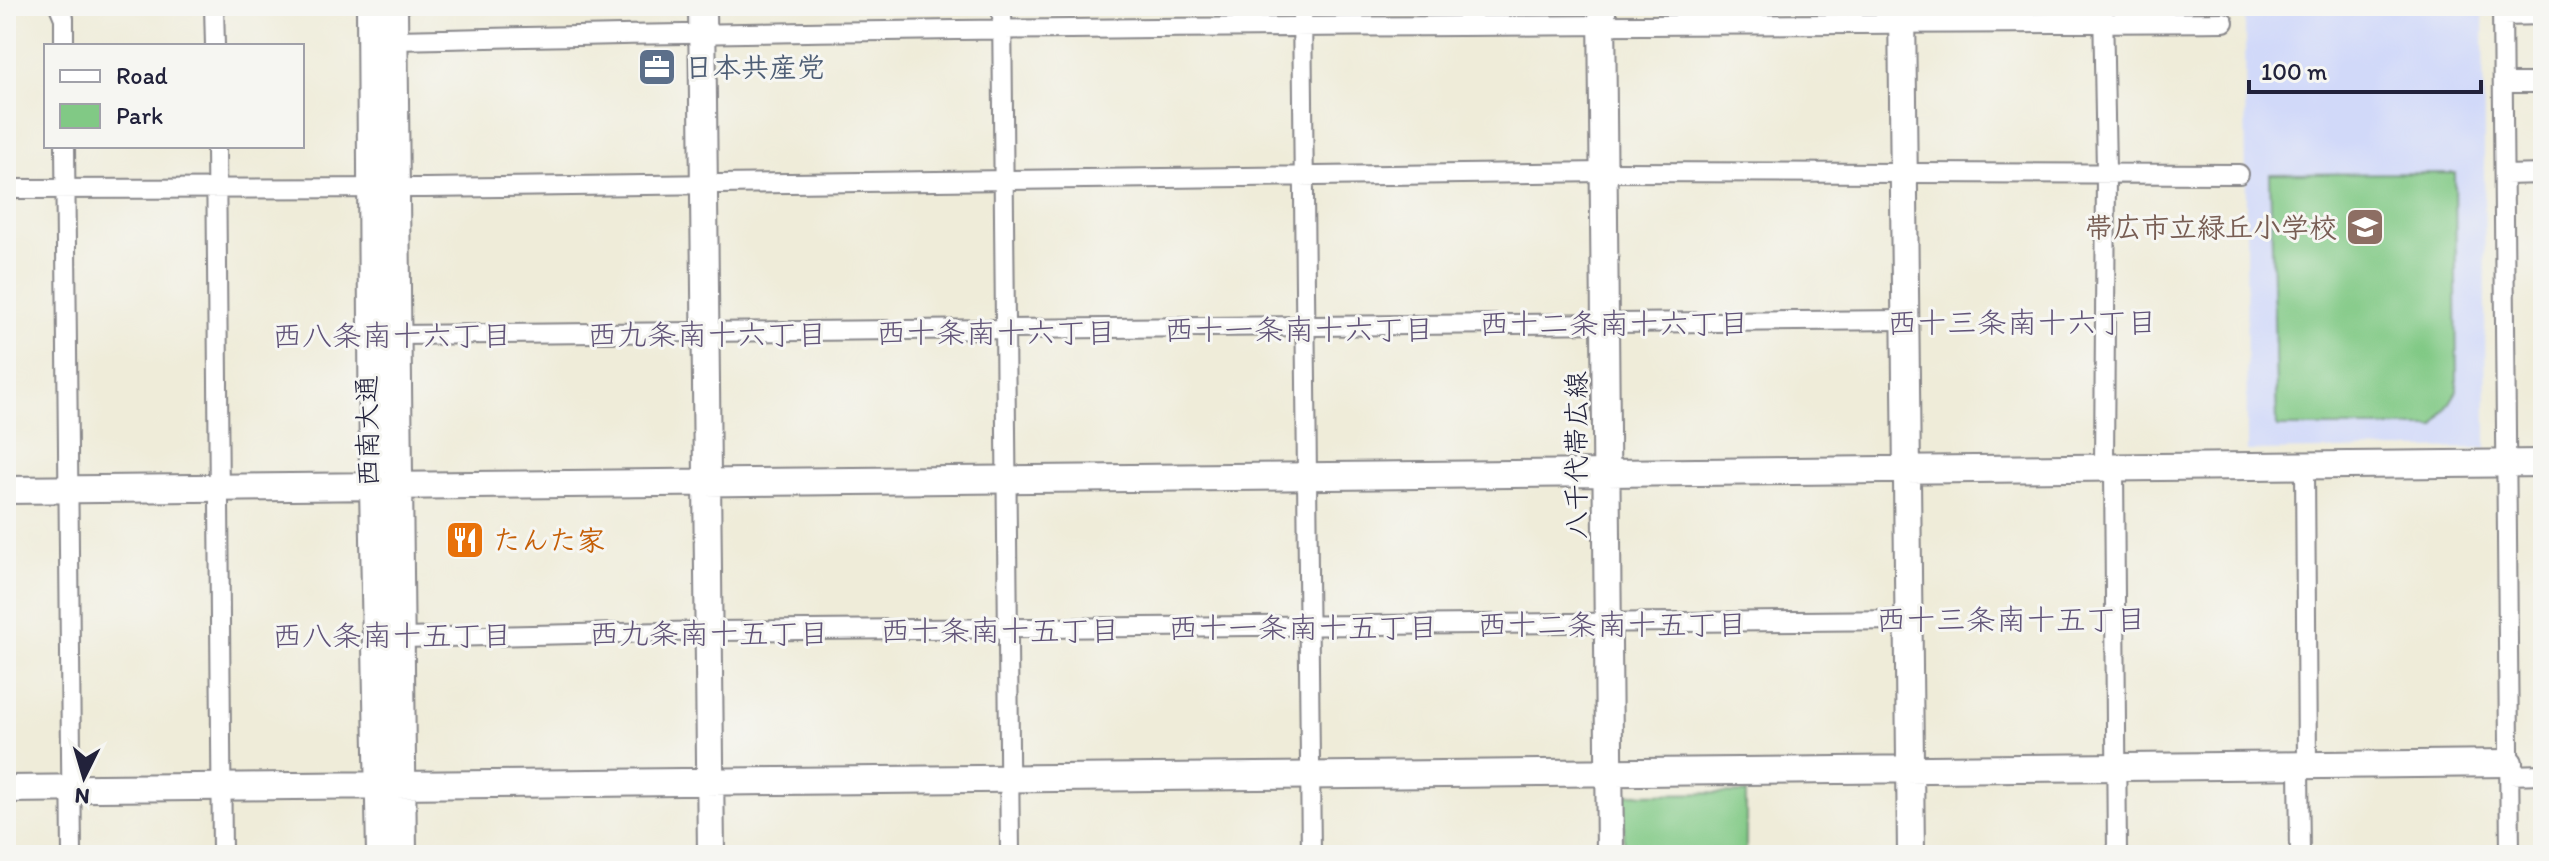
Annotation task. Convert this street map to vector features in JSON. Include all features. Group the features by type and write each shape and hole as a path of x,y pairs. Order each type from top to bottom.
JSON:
{"street":[{"path":"59,6 64,18 64,44"},
{"path":"214,6 215,44"},
{"name":"西南大通","path":"370,6 373,486 391,784 403,855"},
{"name":"西南大通","path":"380,855 391,784 402,638 394,6"},
{"path":"702,6 711,855"},
{"path":"1002,6 1010,855"},
{"path":"1302,6 1311,855"},
{"path":"2510,855 2502,11 2543,15"},
{"path":"394,40 702,32 1302,26 1602,14 2103,14 2224,22"},
{"name":"八千代帯広線","path":"1602,14 1608,321 1610,855"},
{"path":"1902,14 1911,855"},
{"path":"2103,14 2117,855"},
{"path":"2504,83 2543,83"},
{"path":"65,148 72,855"},
{"path":"216,148 222,855"},
{"path":"6,189 216,186 397,188 1604,172 1904,170 2239,174"},
{"path":"2504,175 2543,174"},
{"path":"397,335 706,335 1608,321 1906,320"},
{"path":"6,490 2543,463"},
{"path":"2300,855 2305,467"},
{"path":"402,638 709,631 1909,620"},
{"path":"6,789 2303,766 2509,769 2543,774"}],"shaded area":[{"name":"帯広市立緑丘小学校","path":"2245,6 2483,6 2486,448 2247,451"}],"green space":[{"path":"2455,173 2457,391 2435,427 2277,427 2270,174"},
{"path":"1746,793 1746,854 1624,855 1624,794"}],"place":[{"name":"日本共産党","path":"657,67"},
{"name":"帯広市立緑丘小学校","path":"2365,227"},
{"name":"たんた家","path":"465,540"}],"district":[{"name":"西十三条南十六丁目","path":"2022,322"},
{"name":"西十二条南十六丁目","path":"1614,323"},
{"name":"西十一条南十六丁目","path":"1299,329"},
{"name":"西十条南十六丁目","path":"996,332"},
{"name":"西九条南十六丁目","path":"707,334"},
{"name":"西八条南十六丁目","path":"392,335"},
{"name":"西十三条南十五丁目","path":"2011,619"},
{"name":"西十二条南十五丁目","path":"1612,624"},
{"name":"西十一条南十五丁目","path":"1303,627"},
{"name":"西十条南十五丁目","path":"1000,630"},
{"name":"西九条南十五丁目","path":"709,633"},
{"name":"西八条南十五丁目","path":"392,635"}]}
